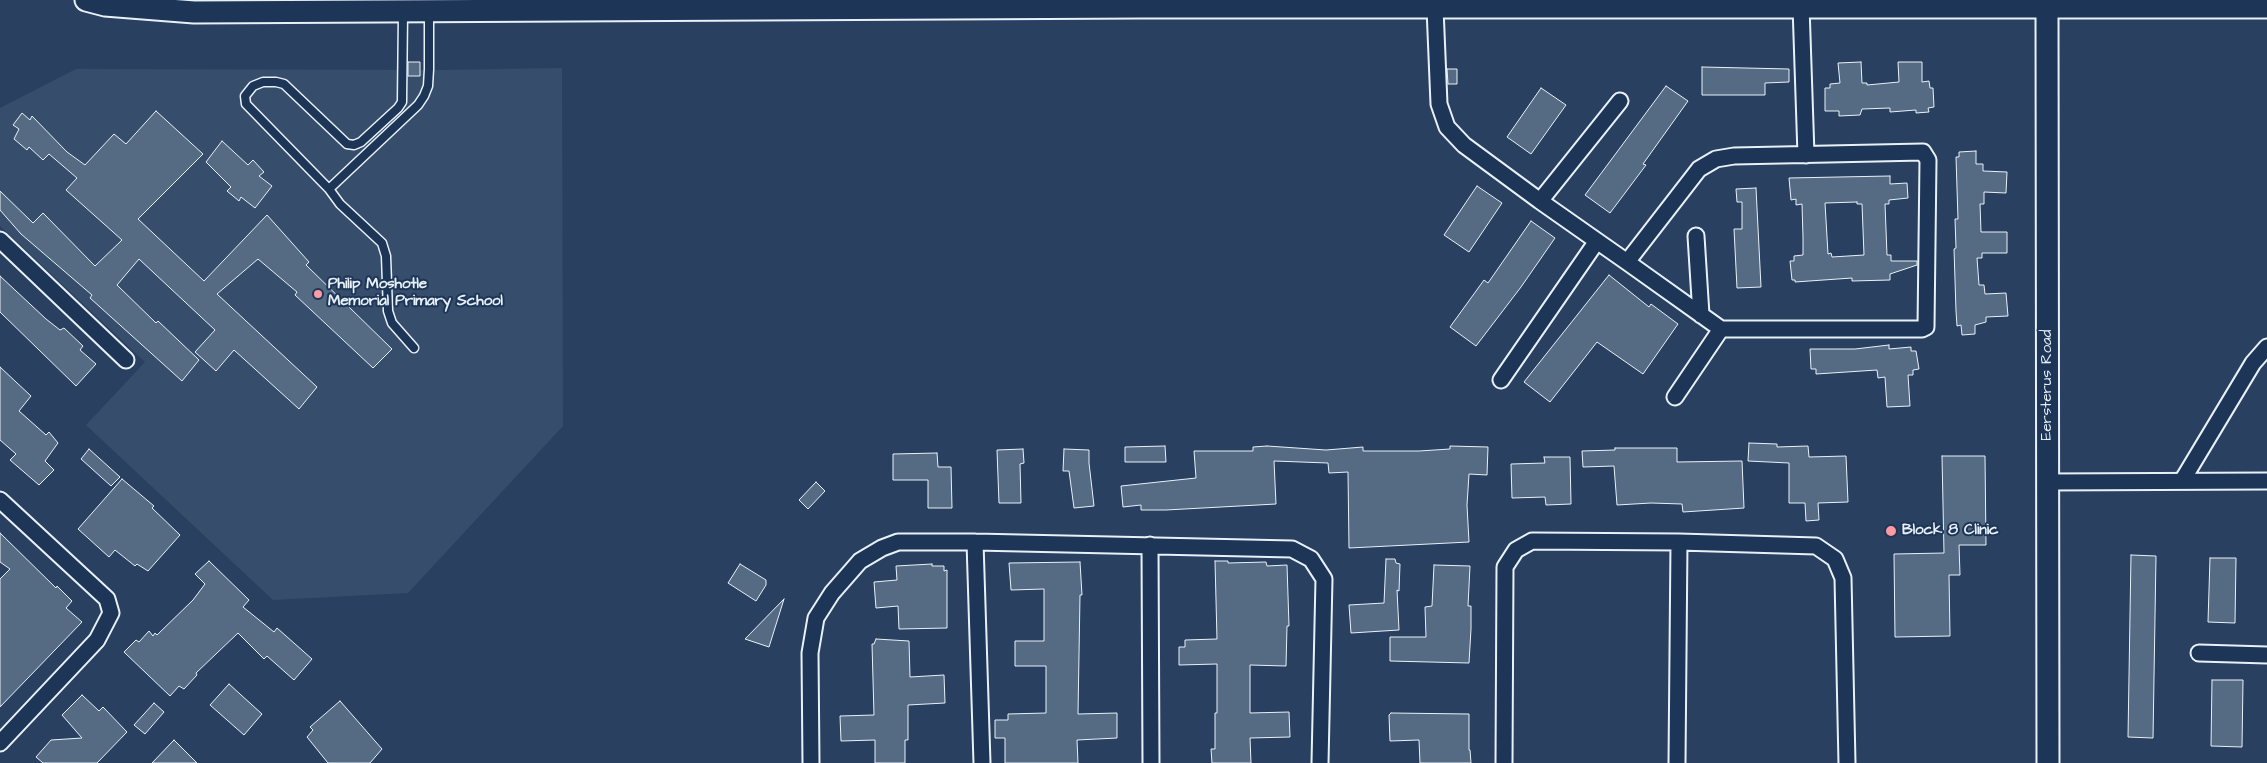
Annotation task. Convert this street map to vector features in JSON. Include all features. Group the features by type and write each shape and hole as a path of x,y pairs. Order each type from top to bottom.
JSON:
{"street":[{"path":"86,0 105,5 147,10 194,12 301,6 403,11 1140,4 1436,8 1801,6 2267,7"},
{"path":"1801,6 1806,155"},
{"name":"Eersterus Road","path":"2047,7 2048,763"},
{"path":"1436,8 1439,104 1447,127 1464,145 1540,201 1721,329 1922,329 1926,327 1928,160 1923,152 1734,156 1716,159 1699,169 1627,262"},
{"path":"1540,201 1620,101"},
{"path":"1696,236 1701,315"},
{"path":"0,240 126,360"},
{"path":"1501,380 1597,241"},
{"path":"1675,397 1721,329"},
{"path":"2182,481 2253,363 2267,347"},
{"path":"2048,482 2267,481"},
{"path":"0,500 107,599 111,613 97,640 0,744"},
{"path":"1504,763 1505,567 1516,550 1532,541 1679,542 1816,546 1835,559 1843,578 1847,763"},
{"path":"812,763 810,653 816,618 832,593 860,562 882,548 898,542 975,542 1292,548 1311,559 1324,579 1320,763"},
{"path":"975,542 982,763"},
{"path":"1677,763 1679,542"},
{"path":"1150,545 1151,763"},
{"path":"2199,653 2267,655"}],"lane":[{"path":"403,11 402,102 362,142 354,145 347,144 284,84 263,82 253,86 245,96 246,104 329,189 340,204 382,243 386,256 388,311 392,323 414,348"},
{"path":"329,189 418,105 424,96 428,86 429,69 428,11"}],"shaded area":[{"name":"Philip Moshotle Memorial Primary School","path":"562,68 563,426 408,593 273,600 86,425 145,362 0,226 0,108 76,69 442,70"}],"building":[{"path":"408,62 420,62 420,76 408,76"},
{"path":"1861,62 1862,83 1867,83 1867,85 1899,82 1898,62 1922,62 1922,82 1929,81 1930,88 1933,88 1934,107 1928,108 1929,112 1916,113 1916,110 1890,112 1890,108 1862,109 1860,115 1839,116 1839,111 1825,111 1825,88 1830,88 1830,84 1840,83 1838,63"},
{"path":"1702,67 1789,69 1789,82 1765,83 1765,95 1702,95"},
{"path":"1447,69 1457,69 1457,84 1448,84"},
{"path":"1666,86 1688,101 1643,164 1646,165 1610,213 1585,195"},
{"path":"1541,88 1566,105 1531,154 1507,137"},
{"path":"156,111 203,154 138,219 204,281 267,215 309,262 306,265 392,349 373,368 295,295 297,292 258,259 217,294 317,387 299,409 234,350 216,371 195,352 215,330 139,259 117,285 156,323 158,321 199,360 182,381 90,298 92,295 21,234 0,210 0,191 33,223 43,213 95,266 122,240 66,190 77,178 49,154 43,160 29,147 27,150 14,139 19,129 13,125 22,113 30,120 32,116 67,152 85,165 114,134 126,144"},
{"path":"222,141 248,165 253,160 264,172 259,176 272,186 255,208 241,197 239,201 227,191 231,187 206,162"},
{"path":"1976,151 1976,164 1983,164 1983,171 2007,172 2006,193 1984,192 1984,204 1980,204 1981,232 2007,232 2007,253 1982,253 1982,258 1977,258 1979,285 1984,285 1985,294 2006,293 2008,316 1986,317 1986,322 1975,325 1975,334 1962,335 1961,325 1957,326 1956,311 1954,249 1956,248 1955,219 1958,219 1956,157 1959,157 1959,152"},
{"path":"1890,176 1890,184 1907,183 1908,198 1889,200 1889,204 1885,204 1887,255 1891,255 1891,261 1917,261 1917,265 1890,274 1890,280 1852,281 1852,278 1795,282 1795,280 1792,280 1790,261 1794,261 1794,256 1803,255 1803,237 1802,204 1796,205 1796,199 1791,200 1789,178","holes":["1857,202 1857,204 1862,204 1864,255 1832,257 1831,253 1828,254 1825,203"]},
{"path":"1477,186 1502,203 1469,252 1444,235"},
{"path":"1756,188 1761,287 1737,288 1734,229 1742,229 1742,202 1737,202 1736,189"},
{"path":"1531,221 1555,238 1476,346 1450,327 1484,280 1488,283"},
{"path":"1609,275 1649,307 1651,304 1678,324 1643,374 1597,342 1550,402 1524,382"},
{"path":"0,276 46,319 60,330 64,328 83,346 80,350 96,364 76,386 0,312"},
{"path":"1889,345 1889,349 1911,347 1911,351 1916,351 1919,369 1913,370 1913,375 1908,375 1910,406 1887,407 1885,377 1878,378 1877,370 1816,374 1816,369 1811,369 1810,349 1855,349"},
{"path":"0,367 31,396 19,411 46,435 49,432 58,443 45,461 54,470 39,485 10,460 16,454 0,440"},
{"path":"1749,443 1777,444 1777,447 1808,446 1809,457 1846,456 1848,502 1818,503 1819,520 1806,521 1805,503 1789,503 1789,463 1748,461"},
{"path":"1165,446 1166,462 1125,462 1125,447"},
{"path":"1267,446 1326,450 1363,447 1363,451 1419,451 1450,449 1450,446 1488,447 1487,475 1469,474 1467,505 1469,542 1349,548 1348,472 1329,473 1328,463 1274,461 1276,504 1166,510 1141,510 1141,505 1123,507 1121,486 1196,478 1194,451 1253,451 1253,447"},
{"path":"1615,448 1677,448 1677,462 1742,461 1744,508 1683,512 1682,504 1617,505 1614,466 1583,467 1582,451 1615,450"},
{"path":"89,449 120,477 111,486 81,459"},
{"path":"1023,449 1024,463 1020,464 1021,503 999,503 997,450"},
{"path":"1064,449 1089,450 1094,506 1074,508 1069,471 1063,471"},
{"path":"937,453 938,467 951,467 952,508 928,508 928,480 893,480 893,454"},
{"path":"1942,456 1985,456 1986,545 1959,545 1960,575 1949,575 1950,636 1895,637 1894,554 1944,553"},
{"path":"1544,457 1570,457 1571,504 1546,505 1545,497 1512,498 1511,464 1545,463"},
{"path":"122,479 154,506 152,508 180,535 148,571 137,564 135,566 115,550 109,557 78,529"},
{"path":"816,482 825,491 808,509 799,500"},
{"path":"0,533 56,588 57,586 72,601 66,608 82,622 0,707 0,579 10,569 0,562"},
{"path":"2131,555 2156,556 2153,738 2128,737"},
{"path":"2210,558 2236,558 2235,623 2208,622"},
{"path":"1386,559 1395,559 1396,563 1400,564 1399,591 1397,590 1399,630 1351,633 1349,605 1384,603"},
{"path":"209,561 249,600 243,607 274,632 277,628 312,659 294,680 267,656 264,659 238,633 196,673 197,675 184,689 179,686 170,696 124,652 136,640 139,642 149,631 153,636 155,633 157,635 193,600 205,584 195,574"},
{"path":"1215,561 1228,561 1228,563 1266,562 1267,566 1287,565 1289,626 1287,626 1286,666 1250,665 1250,713 1289,712 1290,737 1250,738 1251,763 1212,763 1211,749 1215,749 1215,713 1217,713 1217,664 1179,665 1179,647 1185,647 1185,640 1217,639"},
{"path":"1080,562 1082,595 1080,595 1078,714 1117,713 1117,738 1077,740 1078,763 1005,763 1005,738 995,738 995,720 1008,720 1008,714 1046,713 1046,666 1015,666 1015,641 1044,641 1044,589 1011,590 1009,563"},
{"path":"740,564 766,580 766,585 756,601 728,583"},
{"path":"932,564 932,566 944,566 944,571 947,570 947,628 899,629 898,606 876,608 874,582 897,580 896,566"},
{"path":"1434,565 1470,566 1468,606 1471,606 1471,629 1469,663 1390,661 1390,637 1426,637 1425,607 1432,606"},
{"path":"784,599 769,647 745,639"},
{"path":"876,639 909,641 910,677 944,675 945,703 908,705 908,740 905,740 905,763 875,763 875,740 841,741 840,716 874,715 872,644 874,644"},
{"path":"2212,680 2243,680 2242,747 2211,746"},
{"path":"229,684 262,714 244,735 210,705"},
{"path":"82,695 99,711 103,707 127,732 97,763 43,763 36,757 51,740 82,738 62,715"},
{"path":"340,701 382,749 370,763 328,763 307,737 313,730 310,727"},
{"path":"154,703 164,712 145,734 134,725"},
{"path":"1391,713 1469,714 1471,763 1420,763 1419,740 1390,741 1389,715"},
{"path":"174,740 197,763 152,763"}],"place":[{"name":"Philip Moshotle Memorial Primary School","path":"318,294"},
{"name":"Block 8 Clinic","path":"1891,531"}]}
